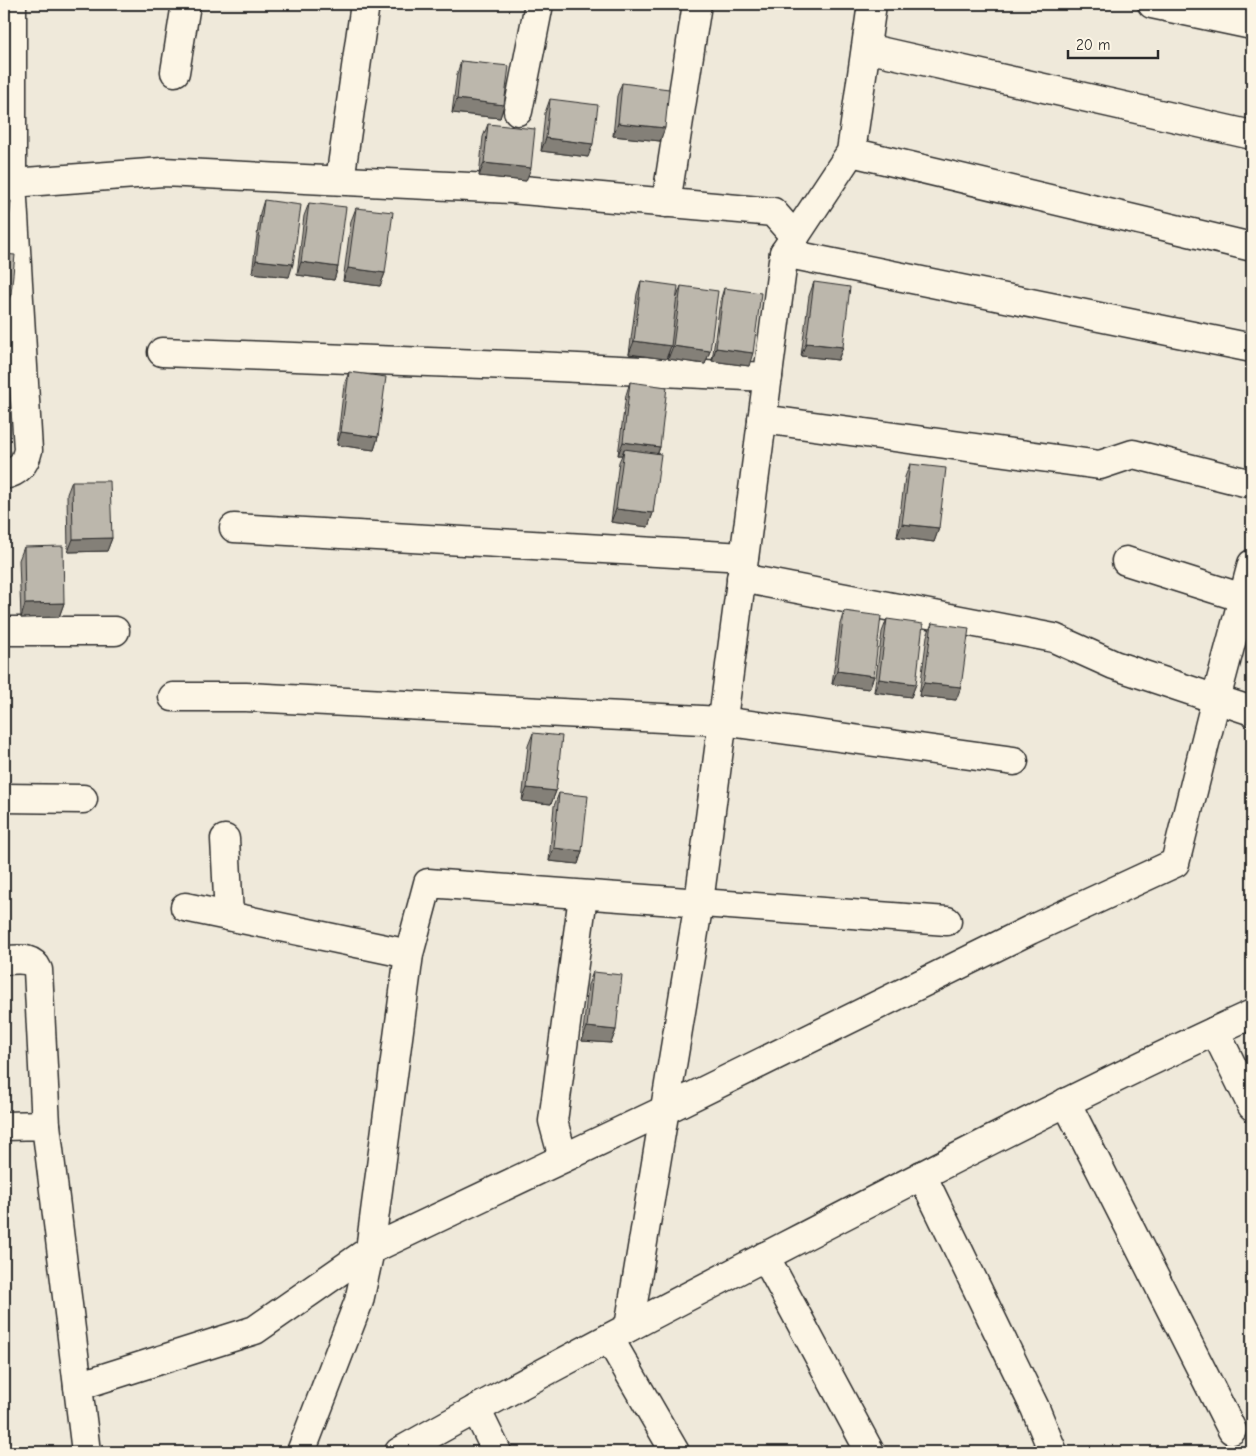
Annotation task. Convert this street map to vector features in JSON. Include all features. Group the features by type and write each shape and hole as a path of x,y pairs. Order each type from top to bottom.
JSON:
{"street":[{"path":"4,475 17,470 26,462 28,450 12,183 12,4"},
{"path":"175,72 186,4"},
{"path":"340,180 365,4"},
{"path":"518,111 539,4"},
{"path":"666,203 697,4"},
{"path":"675,1452 619,1333 665,1110 699,902 762,419 790,245 851,152 872,4"},
{"path":"1152,4 1252,25"},
{"path":"866,48 1252,135"},
{"path":"851,152 1252,247"},
{"path":"12,183 163,172 511,188 773,212 790,245"},
{"path":"790,245 1252,348"},
{"path":"162,352 768,377"},
{"path":"762,419 1100,465 1133,454 1252,484"},
{"path":"234,528 742,568 1054,638 1114,666 1252,711"},
{"path":"1126,561 1243,598"},
{"path":"78,1386 255,1330 370,1250 665,1110 1030,930 1175,863 1252,564"},
{"path":"4,631 115,631"},
{"path":"173,697 246,697 722,721 1014,762"},
{"path":"4,798 83,799"},
{"path":"225,839 229,916"},
{"path":"302,1452 359,1301 370,1250 409,954 428,883 584,896 699,902 947,921"},
{"path":"563,1158 553,1121 584,896"},
{"path":"185,907 409,954"},
{"path":"4,960 30,960 35,963 38,970 46,1125 86,1452"},
{"path":"399,1452 619,1333 922,1175 1066,1102 1252,1014"},
{"path":"1215,1031 1252,1106"},
{"path":"1066,1102 1232,1430"},
{"path":"4,1126 46,1125"},
{"path":"922,1175 1031,1399 1053,1452"},
{"path":"766,1256 870,1452"},
{"path":"476,1409 497,1452"}],"building":[{"path":"461,61 509,66 504,105 457,99"},
{"path":"622,83 669,89 665,128 618,123"},
{"path":"4,84 7,84 4,113"},
{"path":"550,99 598,105 593,144 546,138"},
{"path":"488,124 535,129 531,168 484,163"},
{"path":"4,200 11,201 7,239 4,239"},
{"path":"264,200 301,205 293,264 256,260"},
{"path":"309,203 346,207 338,267 301,262"},
{"path":"356,208 393,212 385,273 348,268"},
{"path":"4,254 15,255 11,294 4,294"},
{"path":"641,281 678,286 671,346 634,341"},
{"path":"814,282 850,287 843,347 806,343"},
{"path":"681,286 718,291 710,351 673,346"},
{"path":"724,288 761,293 753,353 716,348"},
{"path":"349,372 386,377 378,437 341,432"},
{"path":"630,382 667,387 660,447 623,442"},
{"path":"624,449 661,454 653,513 616,509"},
{"path":"910,464 946,468 939,528 902,524"},
{"path":"72,481 110,481 112,538 73,539"},
{"path":"63,546 64,603 25,604 24,547"},
{"path":"844,611 881,616 874,676 837,671"},
{"path":"887,619 923,624 916,684 879,679"},
{"path":"932,623 969,628 961,687 924,683"},
{"path":"533,733 562,736 556,791 527,788"},
{"path":"559,793 588,796 582,851 554,848"},
{"path":"593,972 622,975 616,1030 587,1027"}]}
